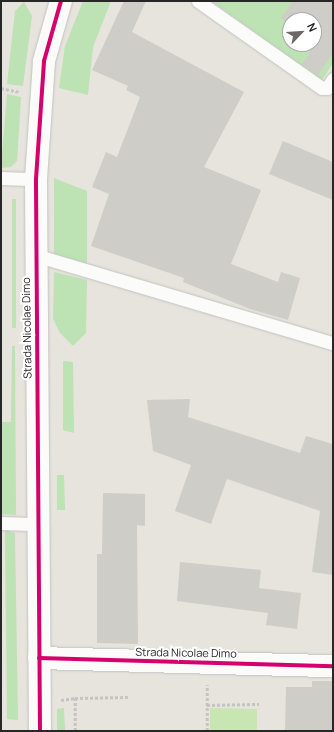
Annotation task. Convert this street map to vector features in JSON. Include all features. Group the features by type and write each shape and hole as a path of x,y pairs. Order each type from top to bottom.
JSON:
{"street":[{"name":"Strada Nicolae Dimo","path":"40,731 35,255 36,179 41,83 60,1"},
{"name":"Strada Nicolae Dimo","path":"39,658 333,666"}],"lane":[{"path":"198,1 322,88 327,88 333,79"},
{"path":"1,178 36,179"},
{"path":"35,255 333,342"},
{"path":"1,523 38,524"}],"path":[{"path":"1,88 25,92"},
{"path":"207,685 207,731"},
{"path":"54,700 75,698 129,698"},
{"path":"75,698 75,731"},
{"path":"207,705 259,704"}],"green space":[{"path":"83,1 111,1 93,47 88,95 59,88 65,46"},
{"path":"211,1 333,1 333,63 322,80 283,52 322,52 322,12 282,12 282,52"},
{"path":"24,2 32,16 23,86 7,84 15,11"},
{"path":"7,94 21,97 17,161 11,167 1,168"},
{"path":"54,178 87,191 87,264 54,254"},
{"path":"12,199 16,199 16,328 12,328"},
{"path":"54,272 87,280 86,333 73,346 60,333 53,319"},
{"path":"12,346 15,346 16,515 1,514 1,422 11,422"},
{"path":"63,361 73,362 74,433 63,430"},
{"path":"57,475 64,475 65,510 57,510"},
{"path":"5,530 15,533 18,720 7,719"},
{"path":"64,708 65,731 57,731 57,709"},
{"path":"210,708 257,709 257,731 210,731"}],"building":[{"path":"124,1 146,1 132,32 244,92 204,167 261,190 231,264 278,282 281,272 300,278 288,320 250,309 183,282 184,278 91,246 109,194 92,187 106,152 117,157 140,97 126,90 128,86 92,70"},
{"path":"293,1 333,1 333,53 318,75 302,64 310,52 322,52 322,12 285,12"},
{"path":"283,141 333,162 333,200 269,174"},
{"path":"190,399 188,417 300,453 306,436 333,444 333,575 312,572 320,511 227,479 211,524 175,511 191,465 153,451 147,400"},
{"path":"103,493 145,494 145,526 137,525 138,644 97,643 97,554 102,554"},
{"path":"180,562 261,570 259,588 301,593 297,629 266,625 268,613 177,601"},
{"path":"312,681 333,681 333,731 285,731 286,687 312,687"}],"cycle path":[{"path":"40,731 36,179 44,61 61,1"},
{"path":"39,658 333,666"}]}
